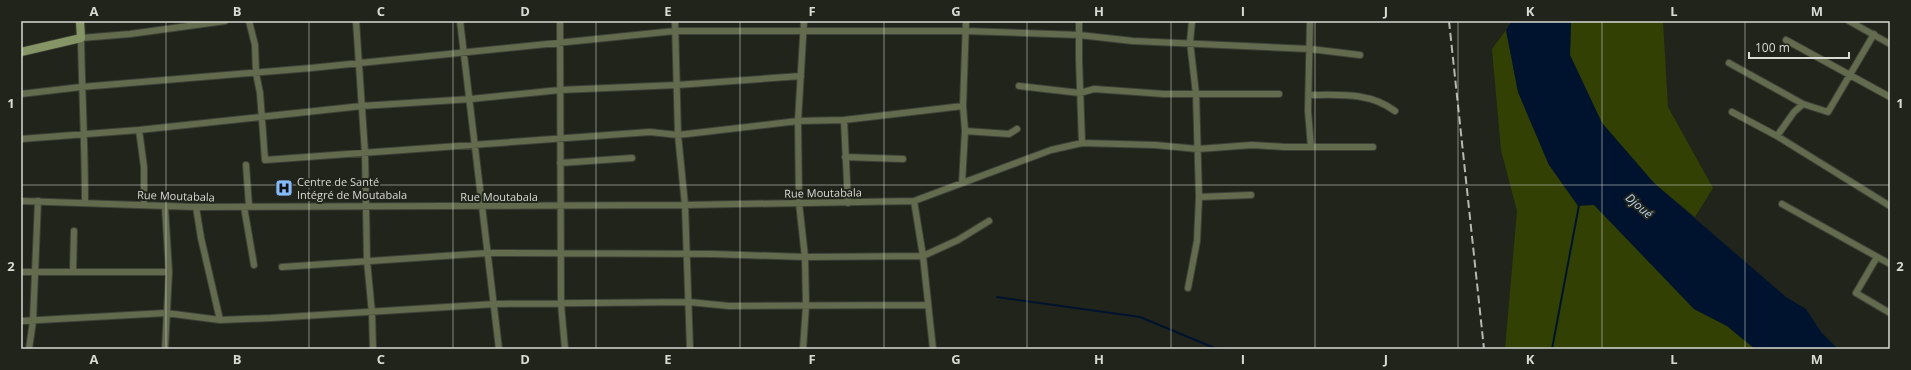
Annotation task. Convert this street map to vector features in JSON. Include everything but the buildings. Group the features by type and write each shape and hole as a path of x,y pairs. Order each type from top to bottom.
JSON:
{"street":[{"path":"80,21 81,87 85,134 85,203"},
{"path":"21,52 81,38 138,33 225,21"},
{"path":"249,21 255,45 256,73 262,118 265,160 650,132 678,135 798,121 844,120 963,106"},
{"path":"356,21 365,153 367,261 372,313 373,349"},
{"path":"460,21 471,99 499,349"},
{"path":"560,21 561,304 565,349"},
{"path":"675,21 678,135 685,205 690,349"},
{"path":"803,349 806,306 806,257 800,203 798,121 804,21"},
{"path":"962,183 965,131 963,106 966,21"},
{"path":"1079,21 1082,143"},
{"path":"1188,288 1197,241 1199,197 1196,94 1190,42 1192,21"},
{"path":"1310,21 1309,95 1311,147"},
{"path":"1849,21 1890,44"},
{"path":"21,94 81,87 256,73 560,41 675,31 966,31 1079,35 1133,40 1310,49 1360,55"},
{"path":"1729,63 1803,104 1828,112 1874,34"},
{"path":"1786,40 1890,97"},
{"path":"21,139 139,130 262,118 362,106 471,99 560,90 677,85 801,76"},
{"path":"1019,86 1080,93 1094,89 1135,93 1279,94"},
{"path":"1309,95 1354,95 1368,97 1388,105 1395,111"},
{"path":"1778,136 1794,112 1803,104"},
{"path":"1732,112 1778,136 1890,206"},
{"path":"844,120 848,203"},
{"path":"965,131 1009,134 1018,129"},
{"path":"139,130 144,166 144,205"},
{"name":"Rue Moutabala","path":"21,201 196,208 247,206 367,207 685,205 914,201 1051,150 1082,143 1154,145 1198,149 1252,145 1373,147"},
{"path":"846,157 903,159"},
{"path":"560,163 632,158"},
{"path":"246,165 247,206 254,265"},
{"path":"1199,197 1251,195"},
{"path":"29,349 33,321 38,201"},
{"path":"914,201 924,256 933,349"},
{"path":"1782,204 1890,264"},
{"path":"165,207 170,272 166,313 165,349"},
{"path":"196,208 201,238 220,320"},
{"path":"282,266 488,253 561,252 806,257 924,256 958,240 989,221"},
{"path":"73,272 74,231"},
{"path":"1877,257 1856,293 1890,313"},
{"path":"21,272 170,272"},
{"path":"21,321 166,313 220,320 372,313 495,304 688,302 729,306 928,305"}],"green space":[{"path":"1571,21 1663,21 1668,107 1713,188 1695,217 1654,183 1602,123 1570,55"},
{"path":"1506,30 1518,92 1549,165 1594,204 1694,309 1727,326 1755,349 1505,349 1517,211 1501,150 1492,49"}],"water":[{"name":"Djoué","path":"1512,21 1571,21 1570,55 1602,123 1654,183 1786,297 1806,309 1821,332 1838,349 1755,349 1727,326 1694,309 1594,205 1578,206 1549,165 1518,92 1506,30"}],"waterway":[{"path":"1552,349 1579,205"},
{"path":"997,297 1140,317 1217,349"}],"railway":[{"path":"1449,21 1484,349"}],"place":[{"name":"Centre de Santé Intégré de Moutabala","path":"284,188"}]}
